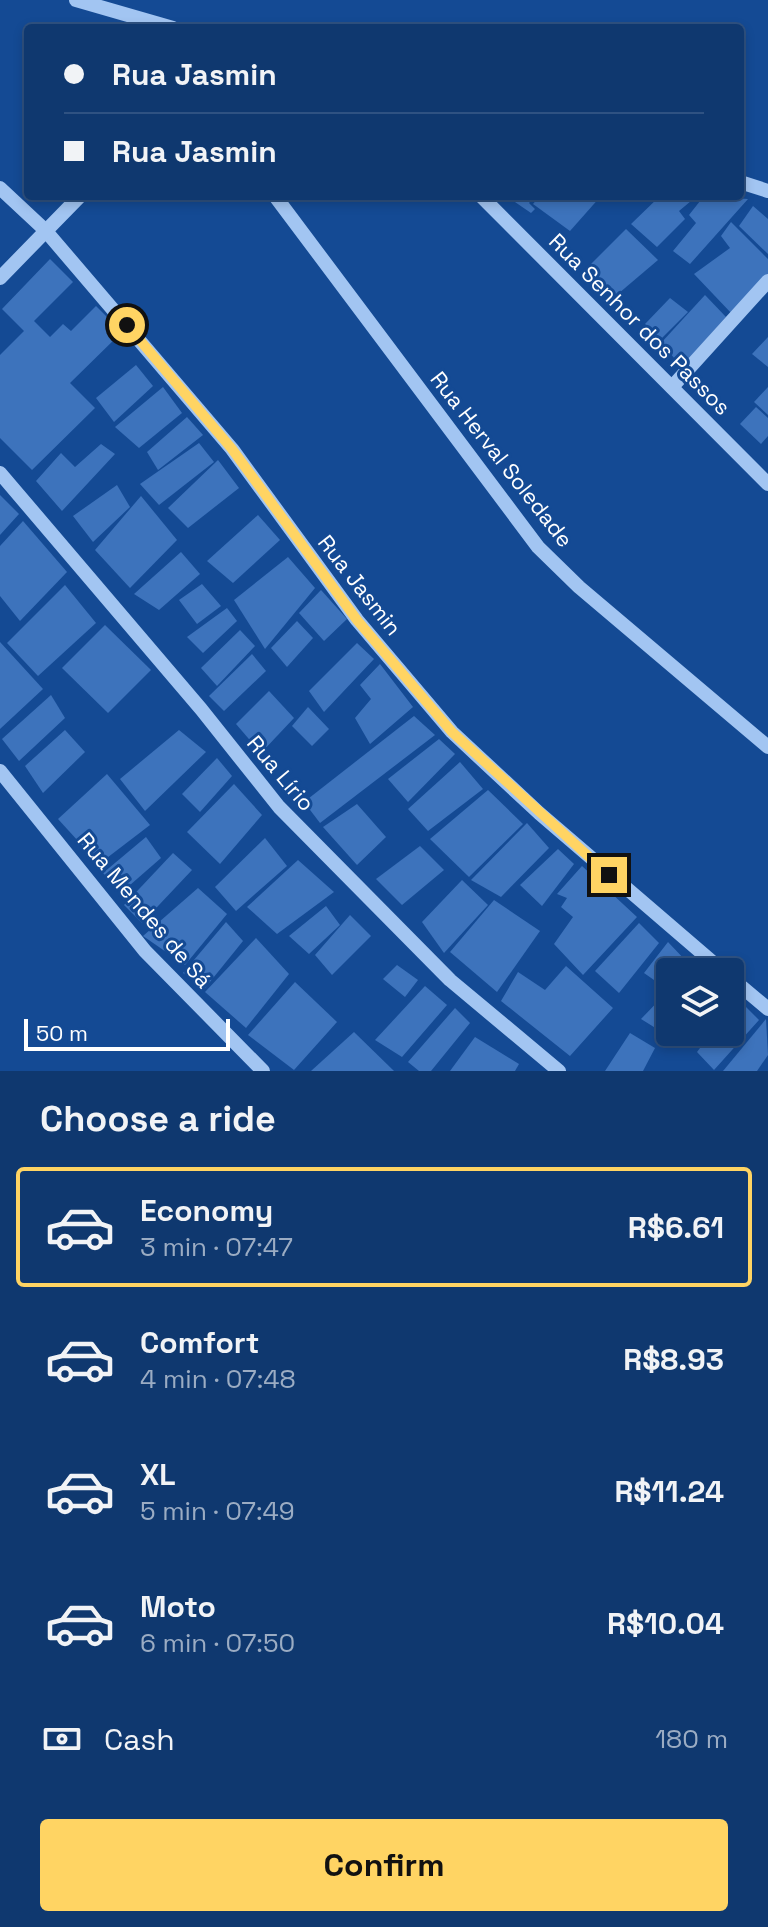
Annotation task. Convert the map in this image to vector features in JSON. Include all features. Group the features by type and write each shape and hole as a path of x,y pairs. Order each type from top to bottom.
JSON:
{"street":[{"path":"76,0 159,24"},
{"path":"744,183 768,191"},
{"name":"Rua Jasmin","path":"0,188 45,230 232,449 357,620 452,732 539,813 708,958"},
{"path":"0,278 76,200"},
{"name":"Rua Herval Soledade","path":"278,200 538,547 579,587 768,747"},
{"name":"Rua Senhor dos Passos","path":"485,200 768,484"},
{"path":"672,387 768,281"},
{"name":"Rua Lírio","path":"0,473 290,819 450,980 559,1071"},
{"name":"Rua Mendes de Sá","path":"0,771 145,951 263,1071"},
{"path":"744,989 768,1009"}],"building":[{"path":"748,199 690,264 673,251 696,223 689,215 701,200"},
{"path":"512,200 532,200 529,203 535,209 531,213"},
{"path":"536,200 597,200 570,231 533,204"},
{"path":"656,200 692,200 679,211 685,219 657,247 631,224"},
{"path":"753,206 768,219 768,254 739,226"},
{"path":"731,222 768,259 768,277 733,315 694,274 730,248 721,236"},
{"path":"626,229 658,260 612,299 586,269"},
{"path":"50,259 73,282 34,321 50,337 63,324 71,331 96,306 122,332 70,383 95,408 32,470 0,438 0,355 24,331 2,309"},
{"path":"705,295 726,317 682,367 661,343"},
{"path":"670,298 688,312 661,339 645,324"},
{"path":"768,337 768,367 752,354"},
{"path":"136,365 153,386 114,422 96,398"},
{"path":"163,387 182,413 139,448 115,427"},
{"path":"768,387 768,415 754,402"},
{"path":"756,407 768,418 768,436 761,444 740,424"},
{"path":"187,417 203,435 158,470 147,452"},
{"path":"199,443 214,462 159,505 140,484"},
{"path":"101,444 115,454 62,511 36,481 61,453 75,467"},
{"path":"218,460 239,488 188,528 168,508"},
{"path":"117,485 130,507 93,542 73,516"},
{"path":"0,495 19,514 0,535"},
{"path":"141,496 177,540 130,588 95,550"},
{"path":"258,515 280,540 233,583 207,561"},
{"path":"23,521 67,572 20,621 0,596 0,546"},
{"path":"181,552 200,574 159,610 134,594"},
{"path":"288,557 315,588 265,649 234,600"},
{"path":"202,584 221,606 197,624 179,600"},
{"path":"65,585 96,623 38,676 7,643"},
{"path":"321,590 347,619 324,641 299,613"},
{"path":"227,608 237,621 203,653 187,637"},
{"path":"297,621 313,638 287,667 271,648"},
{"path":"105,625 151,670 108,713 62,668"},
{"path":"240,630 255,646 217,686 201,668"},
{"path":"0,642 43,689 0,729"},
{"path":"357,643 374,659 324,712 309,691"},
{"path":"252,654 266,671 224,711 209,696"},
{"path":"380,664 413,707 370,744 355,718 371,699 360,685"},
{"path":"269,691 294,718 261,753 236,724"},
{"path":"51,695 65,718 19,761 2,739"},
{"path":"308,707 329,729 312,746 292,726"},
{"path":"414,716 435,735 320,823 304,802"},
{"path":"65,730 85,752 43,793 25,766"},
{"path":"179,730 206,752 145,811 120,779"},
{"path":"439,739 455,754 408,802 388,779"},
{"path":"217,758 232,776 200,812 182,794"},
{"path":"460,762 483,789 428,831 408,809"},
{"path":"107,774 150,825 99,864 58,819"},
{"path":"234,784 262,815 220,864 187,832"},
{"path":"488,790 523,824 469,877 430,839"},
{"path":"357,804 386,837 357,865 323,827"},
{"path":"527,823 549,848 501,897 471,880"},
{"path":"146,837 161,858 122,892 103,873"},
{"path":"265,838 287,866 236,911 215,887"},
{"path":"420,846 444,870 402,905 376,879"},
{"path":"558,849 574,864 542,906 520,885"},
{"path":"173,853 192,870 142,923 124,905"},
{"path":"298,860 334,892 277,934 247,907"},
{"path":"582,866 637,917 583,975 554,944 573,917 561,907 567,898 557,894"},
{"path":"462,880 488,905 444,953 422,922"},
{"path":"198,888 227,914 185,965 143,936"},
{"path":"494,900 540,931 497,992 450,952"},
{"path":"326,906 340,925 309,954 289,936"},
{"path":"350,915 371,936 332,975 315,955"},
{"path":"226,922 243,941 205,988 183,973"},
{"path":"639,923 659,943 619,993 595,971"},
{"path":"256,938 289,974 246,1028 205,992"},
{"path":"668,942 683,958 656,958 656,981 644,973"},
{"path":"397,965 418,980 405,997 383,979"},
{"path":"566,966 613,1008 570,1056 501,1001 518,972 545,990"},
{"path":"295,982 337,1022 294,1070 248,1035"},
{"path":"425,986 447,1005 402,1057 375,1040"},
{"path":"656,1003 656,1028 641,1019"},
{"path":"744,1005 759,1020 744,1037"},
{"path":"455,1008 470,1023 431,1071 419,1071 408,1062"},
{"path":"766,1019 768,1055 757,1071 723,1071"},
{"path":"354,1032 394,1071 311,1071"},
{"path":"630,1033 655,1048 643,1071 605,1071"},
{"path":"475,1037 519,1064 515,1071 450,1071"},
{"path":"702,1046 736,1046 714,1070 697,1052"}],"route":[{"path":"127,325 232,449 357,620 452,732 609,875"}]}
